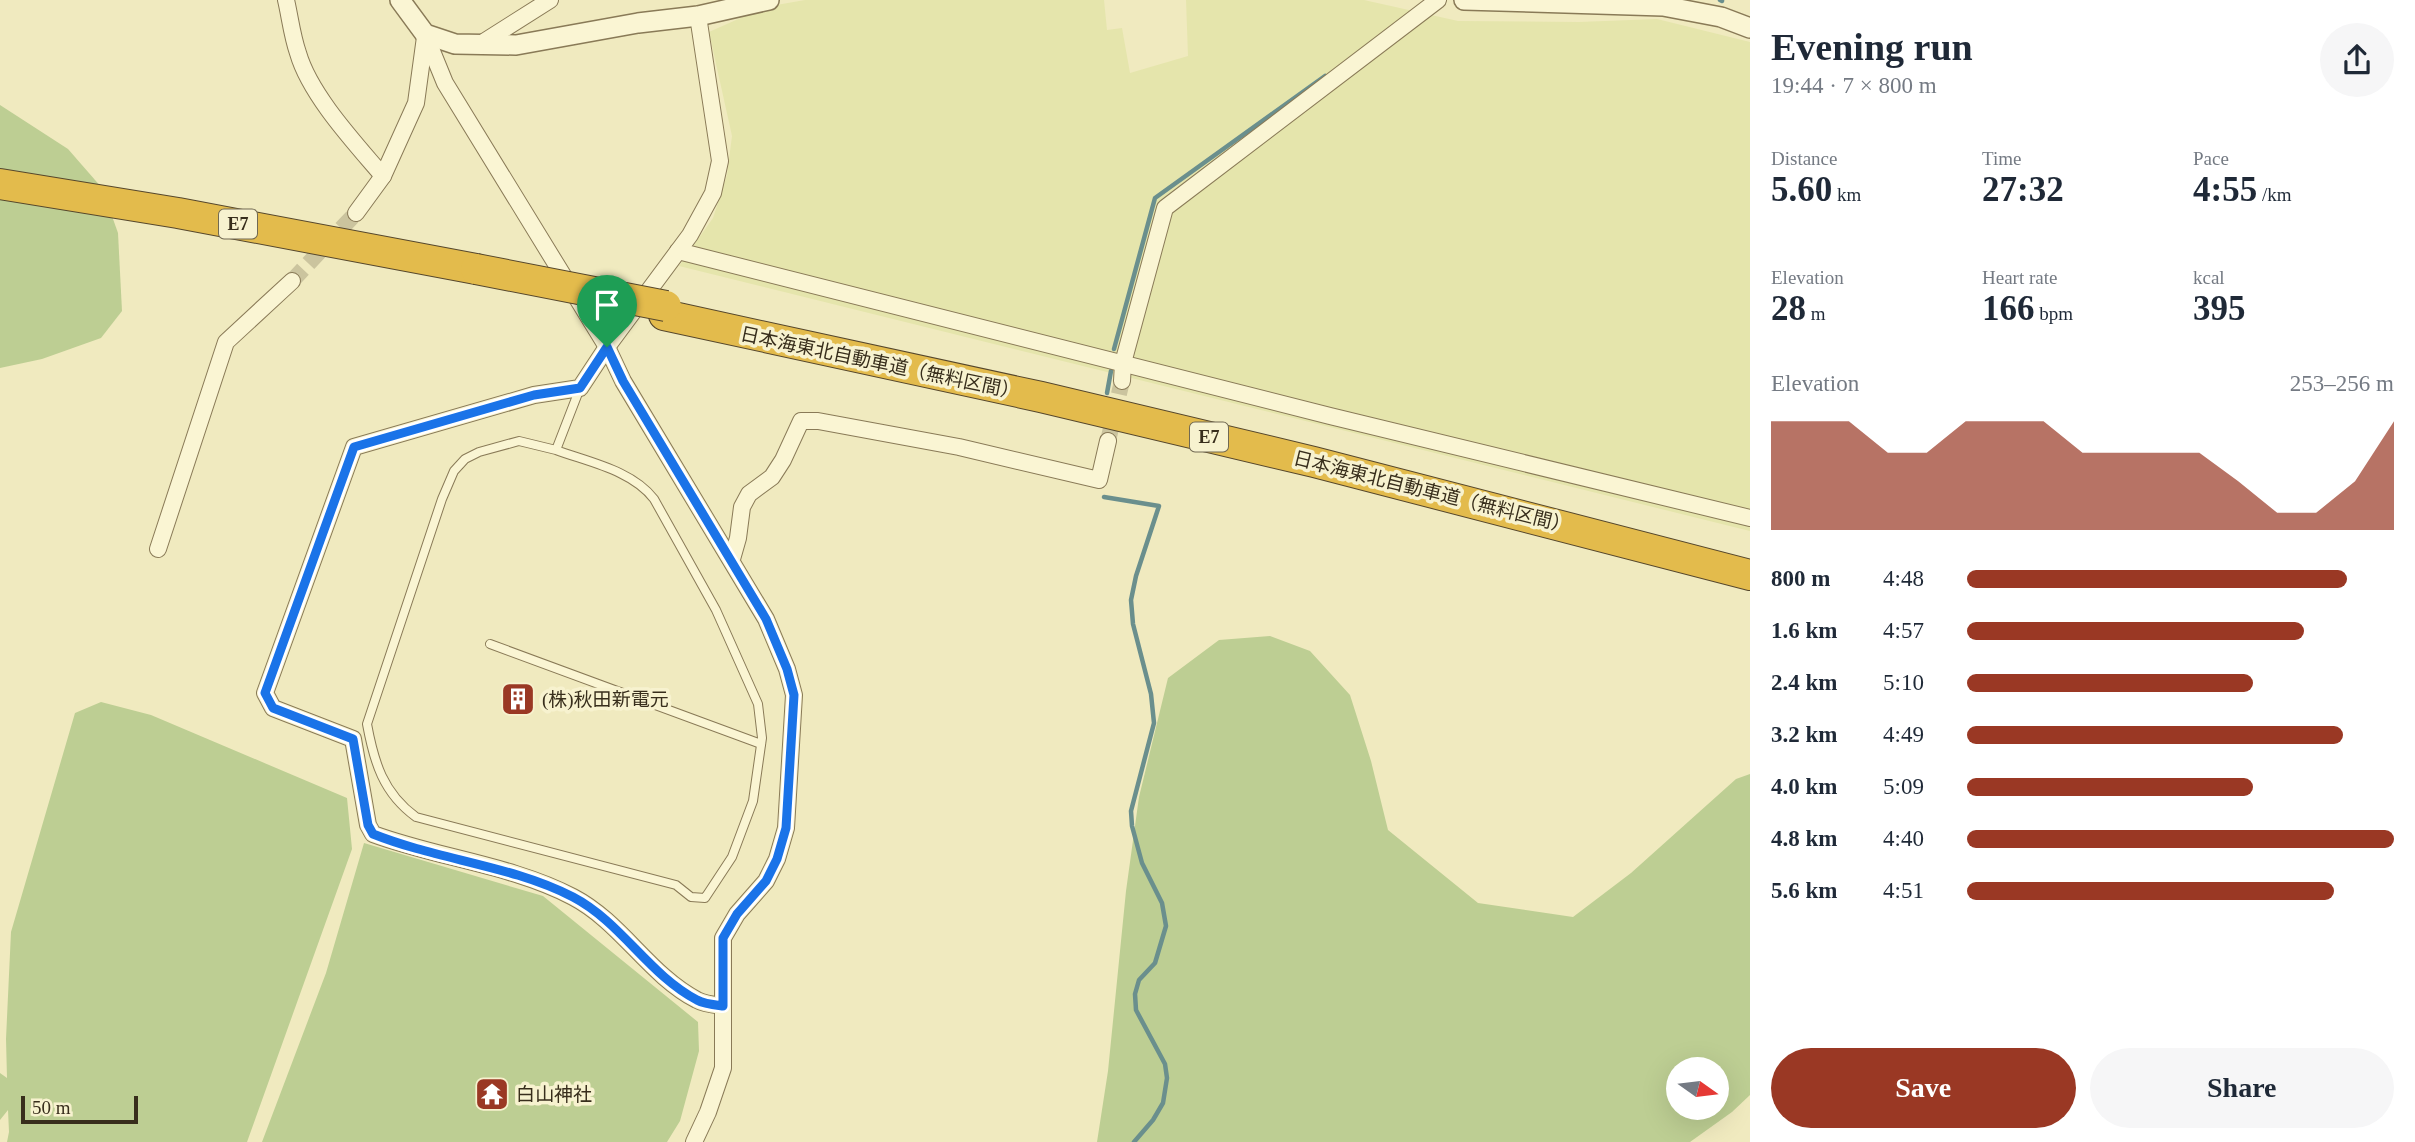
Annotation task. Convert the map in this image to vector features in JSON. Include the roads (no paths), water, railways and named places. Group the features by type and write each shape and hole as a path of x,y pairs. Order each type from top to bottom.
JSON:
{"highway":[{"name":"日本海東北自動車道（無料区間）","path":"0,184 178,213 1136,405 1750,557"},
{"name":"日本海東北自動車道（無料区間）","path":"0,200 475,274"},
{"name":"日本海東北自動車道（無料区間）","path":"665,310 1314,462 1750,575"}],"street":[{"path":"286,0 298,55 311,79 334,118 383,176"},
{"path":"400,0 425,34 445,83 607,347 623,381 732,559 766,619 787,669 794,695 786,828 777,859 766,881 737,914 723,938 723,1068 694,1142"},
{"path":"482,43 550,0"},
{"path":"425,34 455,44 516,45 638,23 698,16 769,0"},
{"path":"1122,382 1123,363 1165,208 1438,0"},
{"path":"1464,0 1663,6 1721,17 1750,28"},
{"path":"698,16 720,160 713,192 690,235 580,388 534,395 354,447 265,693 273,708 353,739 368,825 373,834 545,884 575,898 597,913 672,983 699,1001 723,1006"},
{"path":"356,213 383,176 416,103 425,34"},
{"path":"678,251 1750,518"},
{"path":"158,549 226,342 292,281"},
{"path":"732,559 742,507 749,494 772,477 801,421 818,421 959,447 1099,480 1108,441"}],"lane":[{"path":"556,450 580,388"},
{"path":"519,441 556,450 645,486 716,610 758,704 761,744 753,801 732,857 705,898 691,897 676,885 416,817 405,809 384,784 372,752 367,724 454,471 465,459 480,452 519,441"},
{"path":"490,644 761,744"}],"waterway":[{"path":"1114,349 1155,198 1325,76"},
{"path":"1107,393 1111,371"},
{"path":"1104,497 1159,506 1131,600 1133,624 1151,694 1154,723 1131,811 1132,826 1142,863 1162,903 1166,926 1155,963 1139,980 1135,994 1136,1010 1165,1064 1167,1078 1163,1103 1153,1120 1134,1142"}],"tunnel":[{"path":"292,281 356,213"},
{"path":"1108,441 1122,381"}],"place":[{"name":"(株)秋田新電元","path":"518,699"},
{"name":"白山神社","path":"492,1094"}]}
